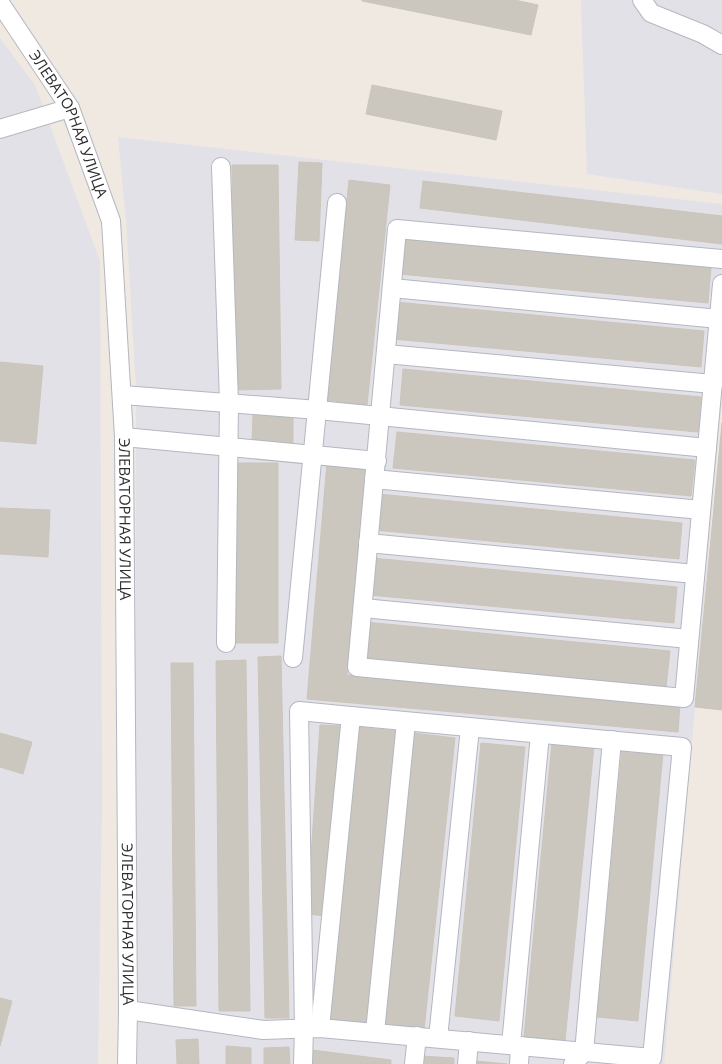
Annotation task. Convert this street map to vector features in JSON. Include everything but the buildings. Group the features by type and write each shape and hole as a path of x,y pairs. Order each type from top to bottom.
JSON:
{"street":[{"path":"642,0 652,13 702,34 722,45"},
{"name":"ЭЛЕВАТОРНАЯ УЛИЦА","path":"0,2 70,108 111,221 124,436 127,1064"},
{"path":"0,129 70,108"},
{"path":"221,167 229,403 226,643"},
{"path":"293,658 318,410 336,204"},
{"path":"722,259 398,229 357,667 684,698 722,284"},
{"path":"392,288 719,319"},
{"path":"386,354 713,384"},
{"path":"123,395 318,410 380,418 707,448"},
{"path":"124,436 377,461"},
{"path":"374,479 701,510"},
{"path":"368,543 695,574"},
{"path":"363,608 689,639"},
{"path":"128,1010 263,1030 312,1028 374,1032 516,1046 578,1058 626,1060 652,1058 682,747 299,711 312,1028"},
{"path":"303,1064 312,1028 351,716"},
{"path":"374,1032 406,722"},
{"path":"438,1038 470,728"},
{"path":"518,1064 516,1046 540,734"},
{"path":"578,1058 612,740"},
{"path":"414,1064 417,1036"},
{"path":"467,1064 469,1041"}],"shaded area":[{"path":"581,0 722,0 722,194 587,174"},
{"path":"0,38 35,85 100,261 102,803 98,1064 0,1064"},
{"path":"118,137 722,204 722,397 664,1064 134,1064 136,388 126,219"}]}
